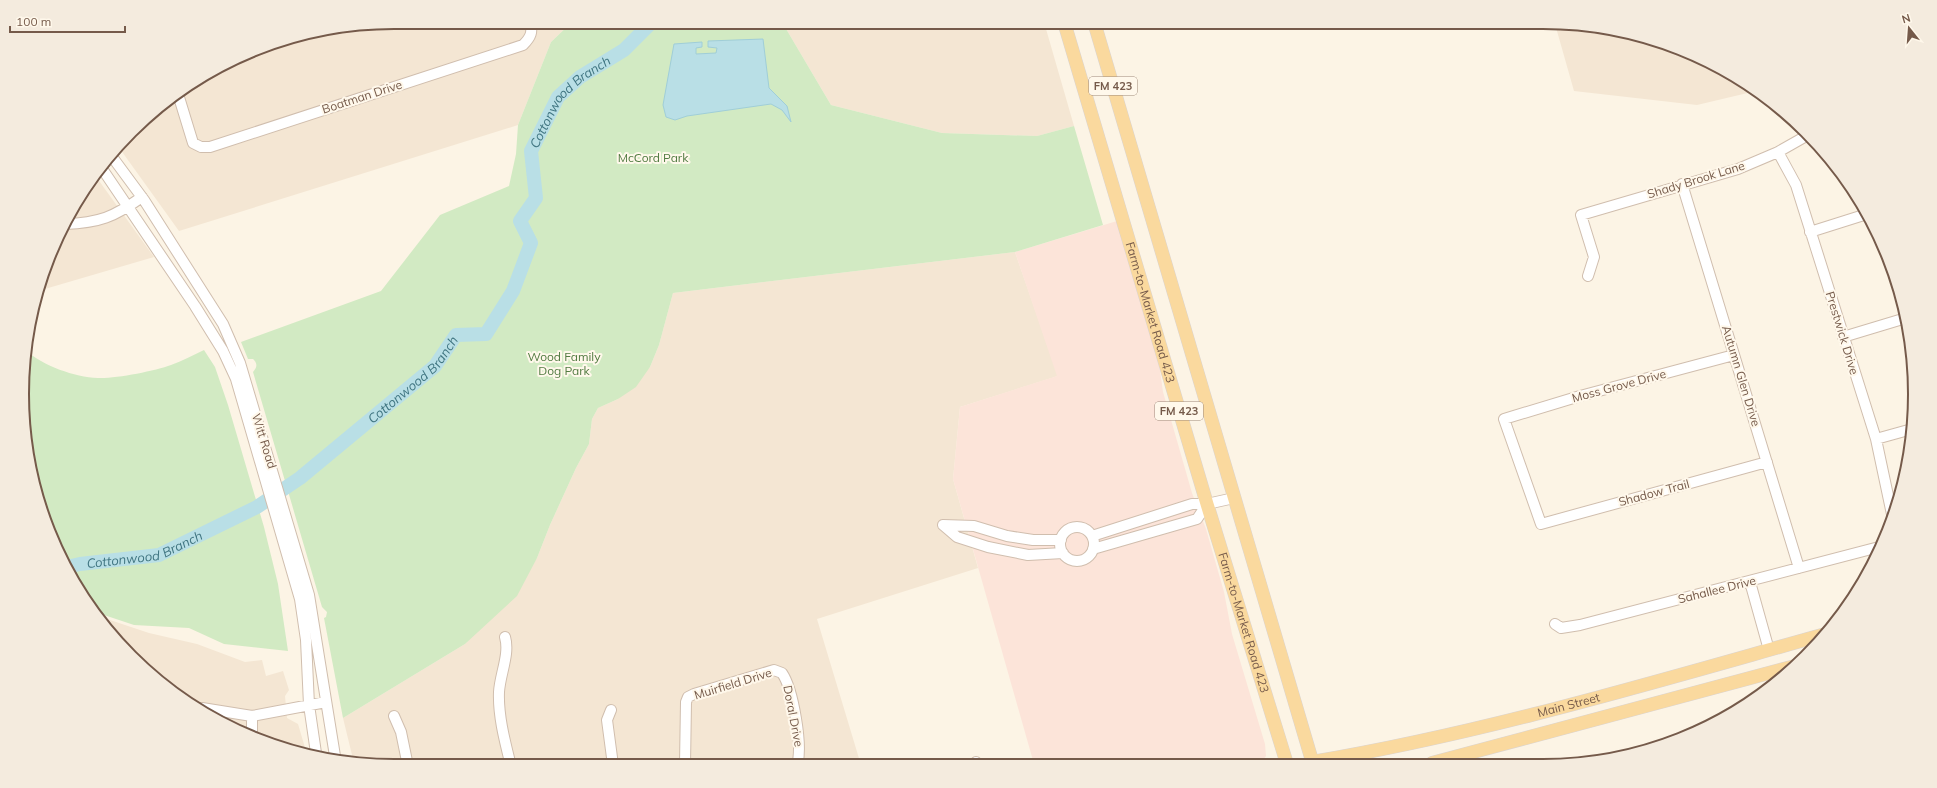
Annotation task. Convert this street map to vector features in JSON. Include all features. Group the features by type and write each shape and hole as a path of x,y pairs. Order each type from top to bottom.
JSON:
{"main road":[{"name":"Farm-to-Market Road 423","path":"1066,29 1207,504 1285,759"},
{"name":"FM 423","path":"1096,29 1309,759"},
{"name":"Main Street","path":"1333,759 1384,750 1589,700 1815,637"},
{"path":"1771,649 1780,670"},
{"name":"Main Street","path":"1447,759 1780,670"}],"street":[{"name":"Boatman Drive","path":"179,99 193,143 201,147 210,147 523,45 530,38 532,29"},
{"name":"Shady Brook Lane","path":"1588,276 1594,257 1581,215 1682,184 1738,169 1778,152 1803,138"},
{"name":"Prestwick Drive","path":"1778,152 1796,185 1876,439 1890,508"},
{"name":"Witt Road","path":"114,160 142,198 223,324 240,363 258,437 306,606 326,702 335,754"},
{"name":"Witt Road","path":"104,172 223,351 236,379 258,437"},
{"name":"Autumn Glen Drive","path":"1682,184 1799,568"},
{"path":"72,224 87,223 111,217 142,198"},
{"path":"1810,232 1861,216"},
{"path":"1843,337 1900,320"},
{"name":"Moss Grove Drive","path":"1540,524 1504,419 1580,396 1734,355"},
{"path":"1876,439 1906,431"},
{"name":"Shadow Trail","path":"1540,524 1767,462"},
{"path":"1092,536 1192,504 1207,504 1234,498"},
{"path":"1093,549 1197,519 1207,504"},
{"path":"1061,540 1033,540 1007,536 974,526 943,525 957,537 988,547 1028,555 1063,553"},
{"path":"1078,528 1084,529 1092,536 1093,549 1087,558 1077,561 1071,560 1063,553 1061,540 1067,531 1078,528"},
{"name":"Sahallee Drive","path":"1556,624 1561,628 1580,625 1873,549"},
{"path":"1750,582 1771,649"},
{"name":"Witt Road","path":"306,606 309,705 316,750"},
{"path":"504,637 507,645 499,692 501,716 510,759"},
{"name":"Muirfield Drive","path":"685,759 686,702 688,697 766,672 778,670"},
{"name":"Doral Drive","path":"778,670 784,676 798,728 800,752 798,759"},
{"path":"210,709 252,716 326,702"},
{"path":"611,710 608,725 612,759"},
{"path":"252,716 252,730"},
{"path":"394,716 402,732 407,759"}],"shaded area":[{"path":"394,29 565,29 551,42 518,125 179,231 122,151 153,120 172,104 211,78 254,57 277,48 300,41 346,32"},
{"path":"786,29 1046,29 1074,126 1037,136 942,133 831,105"},
{"path":"1557,30 1591,32 1614,36 1660,48 1683,57 1726,78 1749,93 1697,105 1574,91"},
{"path":"98,180 154,257 44,289 57,254 67,233 78,211"},
{"path":"1117,221 1159,363 1163,392 1192,493 1206,529 1224,592 1232,634 1265,744 1266,756 1264,759 1033,759 953,479 960,407 1057,376 1015,252"},
{"path":"1015,252 1058,376 960,407 953,479 978,568 817,619 859,759 394,759 352,757 343,718 465,644 537,558 576,468 589,444 592,419 598,408 618,399 650,367 659,345 673,293"},
{"path":"107,619 149,633 197,644 245,662 262,660 266,676 283,671 289,690 285,696 287,718 298,724 305,748 277,740 254,731 211,710 172,684 153,668 136,652"}],"green space":[{"name":"McCord Park","path":"565,29 786,29 831,105 942,133 1037,136 1074,126 1103,225 1015,252 673,293 659,345 650,367 636,387 618,399 598,408 592,419 589,444 576,468 550,525 537,558 517,596 465,644 343,718 324,618 326,617 327,612 322,607 253,372 256,364 253,359 248,359 241,342 381,291 440,215 509,186 516,154 518,125 551,42"},
{"path":"204,350 215,367 228,405 264,527 278,584 288,651 224,644 189,628 134,625 104,615 78,576 67,555 48,511 41,488 32,442 30,418 29,394 31,355 50,366 69,373 89,377 105,378 155,370"}],"water":[{"path":"763,39 769,88 787,106 791,122 782,110 771,104 687,116 675,120 666,117 663,105 674,44 702,42 702,47 696,48 696,54 716,53 717,48 708,47 708,41"}],"waterway":[{"name":"Cottonwood Branch","path":"73,566 159,555 257,507 300,478 435,366 456,335 486,334 513,291 531,243 520,221 536,198 531,151 558,97 580,77 624,50 645,29"}],"park label":[{"name":"Wood Family Dog Park","path":"564,364"}]}
